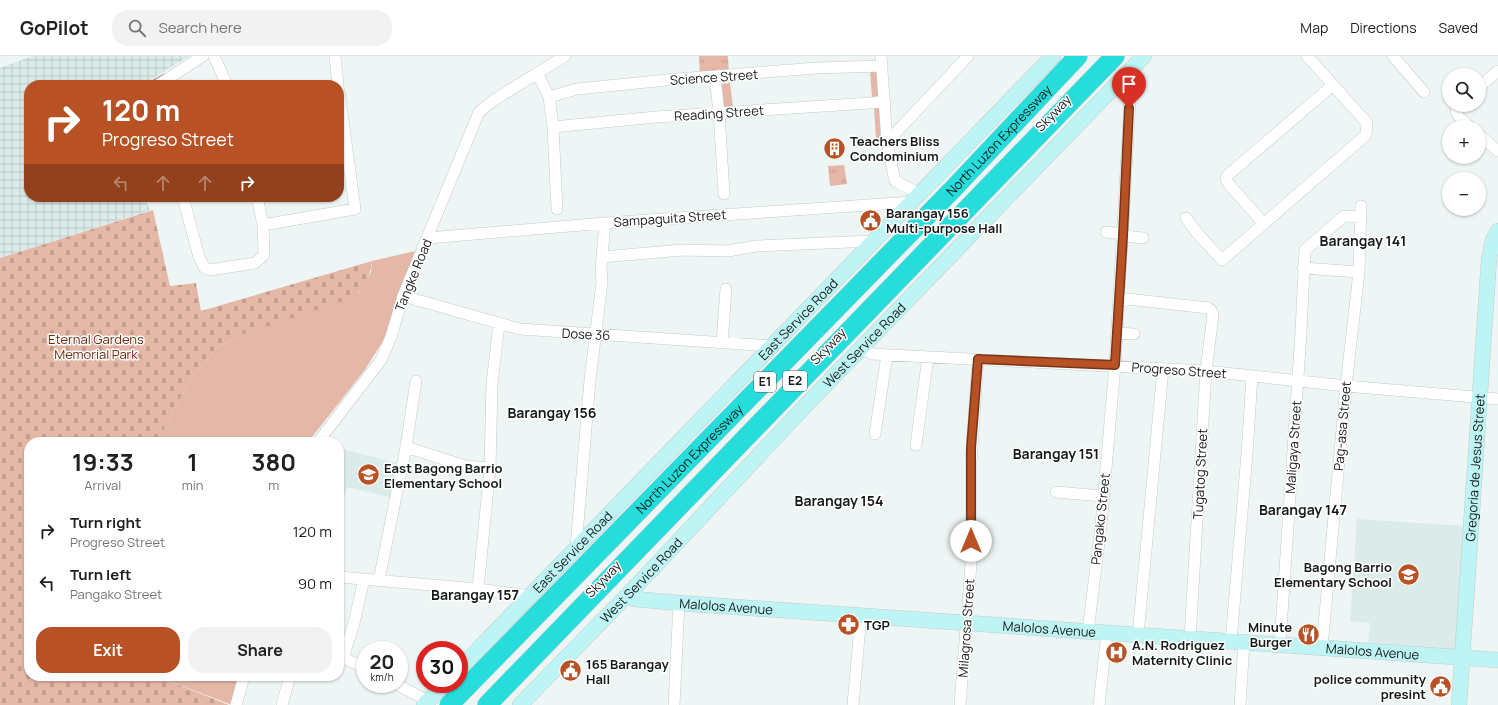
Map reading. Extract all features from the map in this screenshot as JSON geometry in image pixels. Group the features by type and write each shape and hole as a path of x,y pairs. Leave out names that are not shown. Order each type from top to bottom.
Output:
{"highway":[{"name":"North Luzon Expressway","path":"449,705 948,193 1078,56"},
{"name":"Skyway","path":"460,705 1086,56"},
{"name":"Skyway","path":"481,705 1108,56"},
{"name":"North Luzon Expressway","path":"487,705 1115,56"}],"street":[{"path":"166,80 202,56"},
{"path":"214,56 225,80"},
{"path":"334,56 337,80"},
{"name":"Tangke Road","path":"322,437 381,360 391,337 403,296 479,112 494,100 565,56"},
{"path":"887,142 968,56"},
{"name":"East Service Road","path":"468,660 1053,56"},
{"name":"West Service Road","path":"520,705 627,596 861,348 1144,56"},
{"path":"1186,218 1197,233 1222,260 1366,135 1367,123 1307,56"},
{"path":"1393,56 1424,92"},
{"path":"881,61 887,142 896,181 916,198"},
{"name":"Science Street","path":"549,97 577,89 881,61"},
{"path":"1486,81 1498,71"},
{"name":"Pangako Street","path":"1088,631 1103,496 1115,365 1131,83 1126,73"},
{"path":"537,74 549,97 554,127 558,209"},
{"path":"715,77 719,113 724,194"},
{"path":"1264,224 1226,179 1228,175 1333,85"},
{"name":"Reading Street","path":"554,127 719,113 885,102"},
{"path":"263,225 355,209 344,127"},
{"path":"1486,141 1498,151"},
{"name":"Sampaguita Street","path":"428,238 916,198"},
{"path":"184,202 198,257 204,267 210,270 255,263 264,255 263,225 258,202"},
{"name":"Pag-asa Street","path":"1322,647 1346,386 1359,272 1361,206"},
{"name":"Maligaya Street","path":"1280,644 1298,380 1305,250 1344,216 1360,217"},
{"path":"576,547 602,282 602,256 605,223"},
{"name":"Gregoria de Jesus Street","path":"1458,705 1481,398 1489,259 1492,240 1498,231"},
{"path":"1106,232 1144,238"},
{"path":"602,256 682,250 728,251 756,246 873,241"},
{"path":"1303,268 1359,272"},
{"path":"722,343 726,289"},
{"name":"Dose 36","path":"403,296 499,324 540,332 596,334 773,346"},
{"name":"Tugatog Street","path":"1119,298 1208,308 1213,314 1206,371 1190,638"},
{"path":"478,589 490,468 492,384 499,324"},
{"path":"1117,333 1134,334"},
{"name":"Progreso Street","path":"861,348 868,353 887,355 1115,365 1206,371 1346,386 1498,399"},
{"path":"875,434 887,355"},
{"path":"916,445 928,357"},
{"name":"Milagrosa Street","path":"960,705 971,564 971,448 978,359"},
{"path":"1138,635 1163,368"},
{"path":"1240,705 1238,642 1252,376"},
{"path":"379,580 406,447 416,381"},
{"path":"406,447 464,466 490,468"},
{"path":"1056,492 1103,496"},
{"path":"344,577 478,589 531,596"},
{"path":"344,649 354,623 364,579"},
{"name":"Malolos Avenue","path":"627,596 635,599 679,603 1498,660"},
{"path":"674,705 679,603"},
{"path":"853,705 861,615"},
{"path":"1099,705 1107,632"},
{"path":"344,658 356,664"},
{"path":"236,704 243,681"},
{"path":"282,705 289,681"},
{"path":"408,692 426,703 435,693"}],"shaded area":[{"path":"32,56 189,56 150,80 24,80 24,202 146,202 151,210 0,258 0,68"},
{"name":"East Bagong Barrio Elementary School","path":"344,449 400,464 393,498 347,487 344,497"},
{"name":"Bagong Barrio Elementary School","path":"1357,519 1465,526 1457,651 1368,642 1370,623 1350,621"}],"green space":[{"path":"699,56 728,56 729,74 700,76"},
{"path":"870,71 877,71 879,96 872,97"},
{"path":"730,83 733,107 724,108 721,84"},
{"path":"880,106 883,139 876,139 874,107"},
{"path":"844,165 847,184 830,186 828,166"},
{"name":"Eternal Gardens Memorial Park","path":"153,210 170,286 196,283 201,311 372,261 370,272 364,287 352,298 238,336 216,349 189,382 160,437 24,437 24,681 169,681 229,705 0,705 0,258"},
{"path":"415,251 385,338 364,371 312,437 160,437 189,382 216,349 238,336 359,293 371,272 372,261"},
{"path":"169,681 239,681 232,705"}],"waterway":[{"path":"156,80 164,75"}],"place":[{"name":"Teachers Bliss Condominium","path":"834,148"},
{"name":"Barangay 156 Multi-purpose Hall","path":"870,220"},
{"name":"East Bagong Barrio Elementary School","path":"368,475"},
{"name":"Bagong Barrio Elementary School","path":"1408,574"},
{"name":"TGP","path":"848,625"},
{"name":"Minute Burger","path":"1308,634"},
{"name":"A.N. Rodriguez Maternity Clinic","path":"1117,652"},
{"name":"165 Barangay Hall","path":"571,671"},
{"name":"police community presint","path":"1441,686"}],"district":[{"name":"Barangay 141","path":"1363,241"},
{"name":"Barangay 156","path":"552,413"},
{"name":"Barangay 151","path":"1056,454"},
{"name":"Barangay 154","path":"839,501"},
{"name":"Barangay 147","path":"1303,510"},
{"name":"Barangay 157","path":"475,595"}],"route":[{"path":"971,541 971,448 978,359 1115,365 1129,108"}]}
